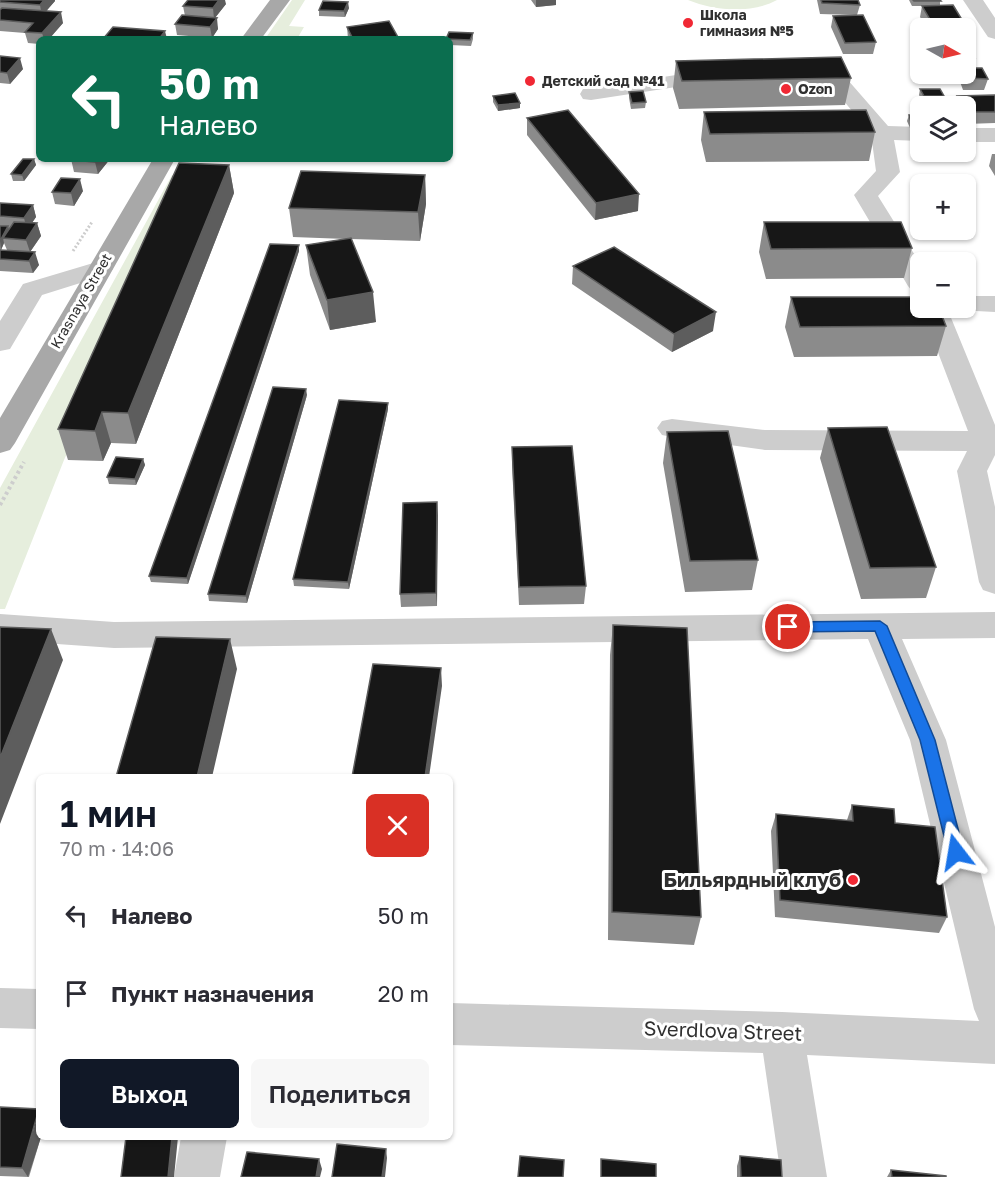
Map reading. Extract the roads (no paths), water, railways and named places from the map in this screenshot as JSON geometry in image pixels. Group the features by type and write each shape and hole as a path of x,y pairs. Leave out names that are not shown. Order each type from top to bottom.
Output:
{"main road":[{"path":"253,36 280,0"},
{"name":"Krasnaya Street","path":"2,436 100,269 168,166"}],"street":[{"path":"973,0 995,33"},
{"path":"591,94 676,81 734,81"},
{"path":"793,82 840,83 882,133 888,172 866,195 910,268"},
{"path":"882,133 910,134"},
{"path":"976,135 995,135"},
{"path":"0,343 32,290 100,269"},
{"path":"976,304 995,304"},
{"path":"938,318 987,441 972,471 995,582"},
{"path":"672,428 765,440 987,441"},
{"path":"0,627 136,635 995,625"},
{"path":"880,626 928,740 995,1010"},
{"path":"0,1008 36,1009"},
{"name":"Sverdlova Street","path":"453,1024 782,1033 995,1042"},
{"path":"782,1033 804,1177"},
{"path":"197,1177 203,1140"}],"place":[{"name":"Школа гимназия №5","path":"688,23"},
{"name":"Детский сад №41","path":"530,81"},
{"name":"Ozon","path":"786,89"},
{"name":"Бильярдный клуб","path":"853,880"}]}
